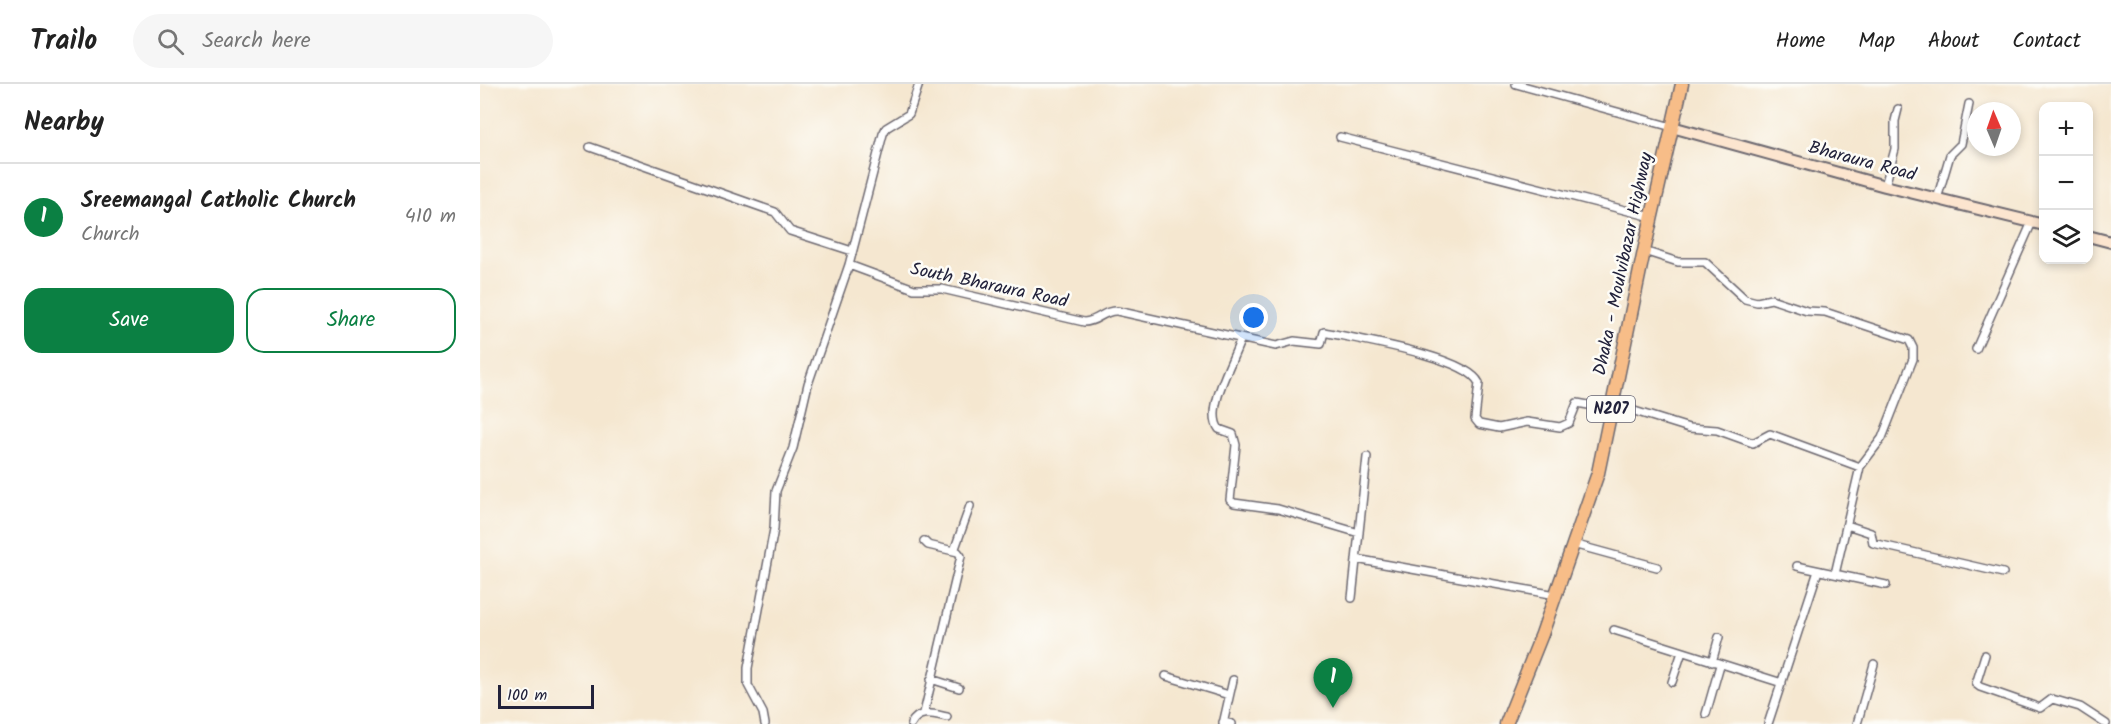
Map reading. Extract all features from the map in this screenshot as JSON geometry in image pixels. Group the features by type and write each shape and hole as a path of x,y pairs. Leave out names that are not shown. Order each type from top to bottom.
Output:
{"highway":[{"name":"Dhaka - Moulvibazar Highway","path":"1506,724 1556,595 1598,473 1644,251 1682,84"}],"main road":[{"name":"Bharaura Road","path":"1672,128 1885,186 2039,224"},
{"path":"2093,237 2111,242"}],"street":[{"path":"765,724 763,713 748,685 747,668 774,529 776,491 793,448 808,384 849,265 883,134 886,128 909,114 919,84"},
{"path":"1516,84 1672,128"},
{"path":"1885,186 1895,149 1895,121 1898,109"},
{"path":"1937,199 1950,155 1961,144 1967,117"},
{"path":"1340,137 1652,217"},
{"path":"590,147 774,212 790,231 852,252"},
{"path":"1976,349 2032,222"},
{"path":"1644,251 1678,262 1705,262 1745,299 1751,301 1771,299 1807,311 1825,312 1909,340 1913,348 1913,359 1882,438 1860,467 1835,574"},
{"name":"South Bharaura Road","path":"849,265 914,289 942,289 1084,322 1096,320 1109,311 1118,311 1270,346 1294,341 1321,344 1324,332 1451,361 1476,377 1479,383 1475,419 1479,424 1505,427 1527,422 1560,427 1569,423 1577,402 1611,407"},
{"path":"1241,338 1236,355 1227,364 1221,380 1215,419 1219,429 1235,438 1230,500 1234,503 1278,509 1359,532"},
{"path":"1611,407 1689,428 1717,430 1753,443 1770,434 1860,467"},
{"path":"1352,598 1367,457"},
{"path":"954,551 970,506"},
{"path":"1846,525 1871,533 1873,543 2003,573"},
{"path":"924,541 928,545 954,551 960,556 924,713"},
{"path":"1573,544 1657,567"},
{"path":"1356,560 1556,595"},
{"path":"1797,566 1886,585"},
{"path":"1768,724 1818,571"},
{"path":"1614,630 1782,684"},
{"path":"1712,662 1719,637"},
{"path":"1672,682 1682,652"},
{"path":"1984,655 1976,684 1980,687 2040,708 2052,699 2071,704 2106,724"},
{"path":"1706,714 1720,664"},
{"path":"1857,724 1874,664"},
{"path":"1166,676 1229,695"},
{"path":"931,679 958,688"},
{"path":"1232,724 1223,723 1233,680"},
{"path":"911,724 916,716 924,713 947,717"}],"place":[{"name":"Sreemangal Catholic Church","path":"1333,708"}]}
